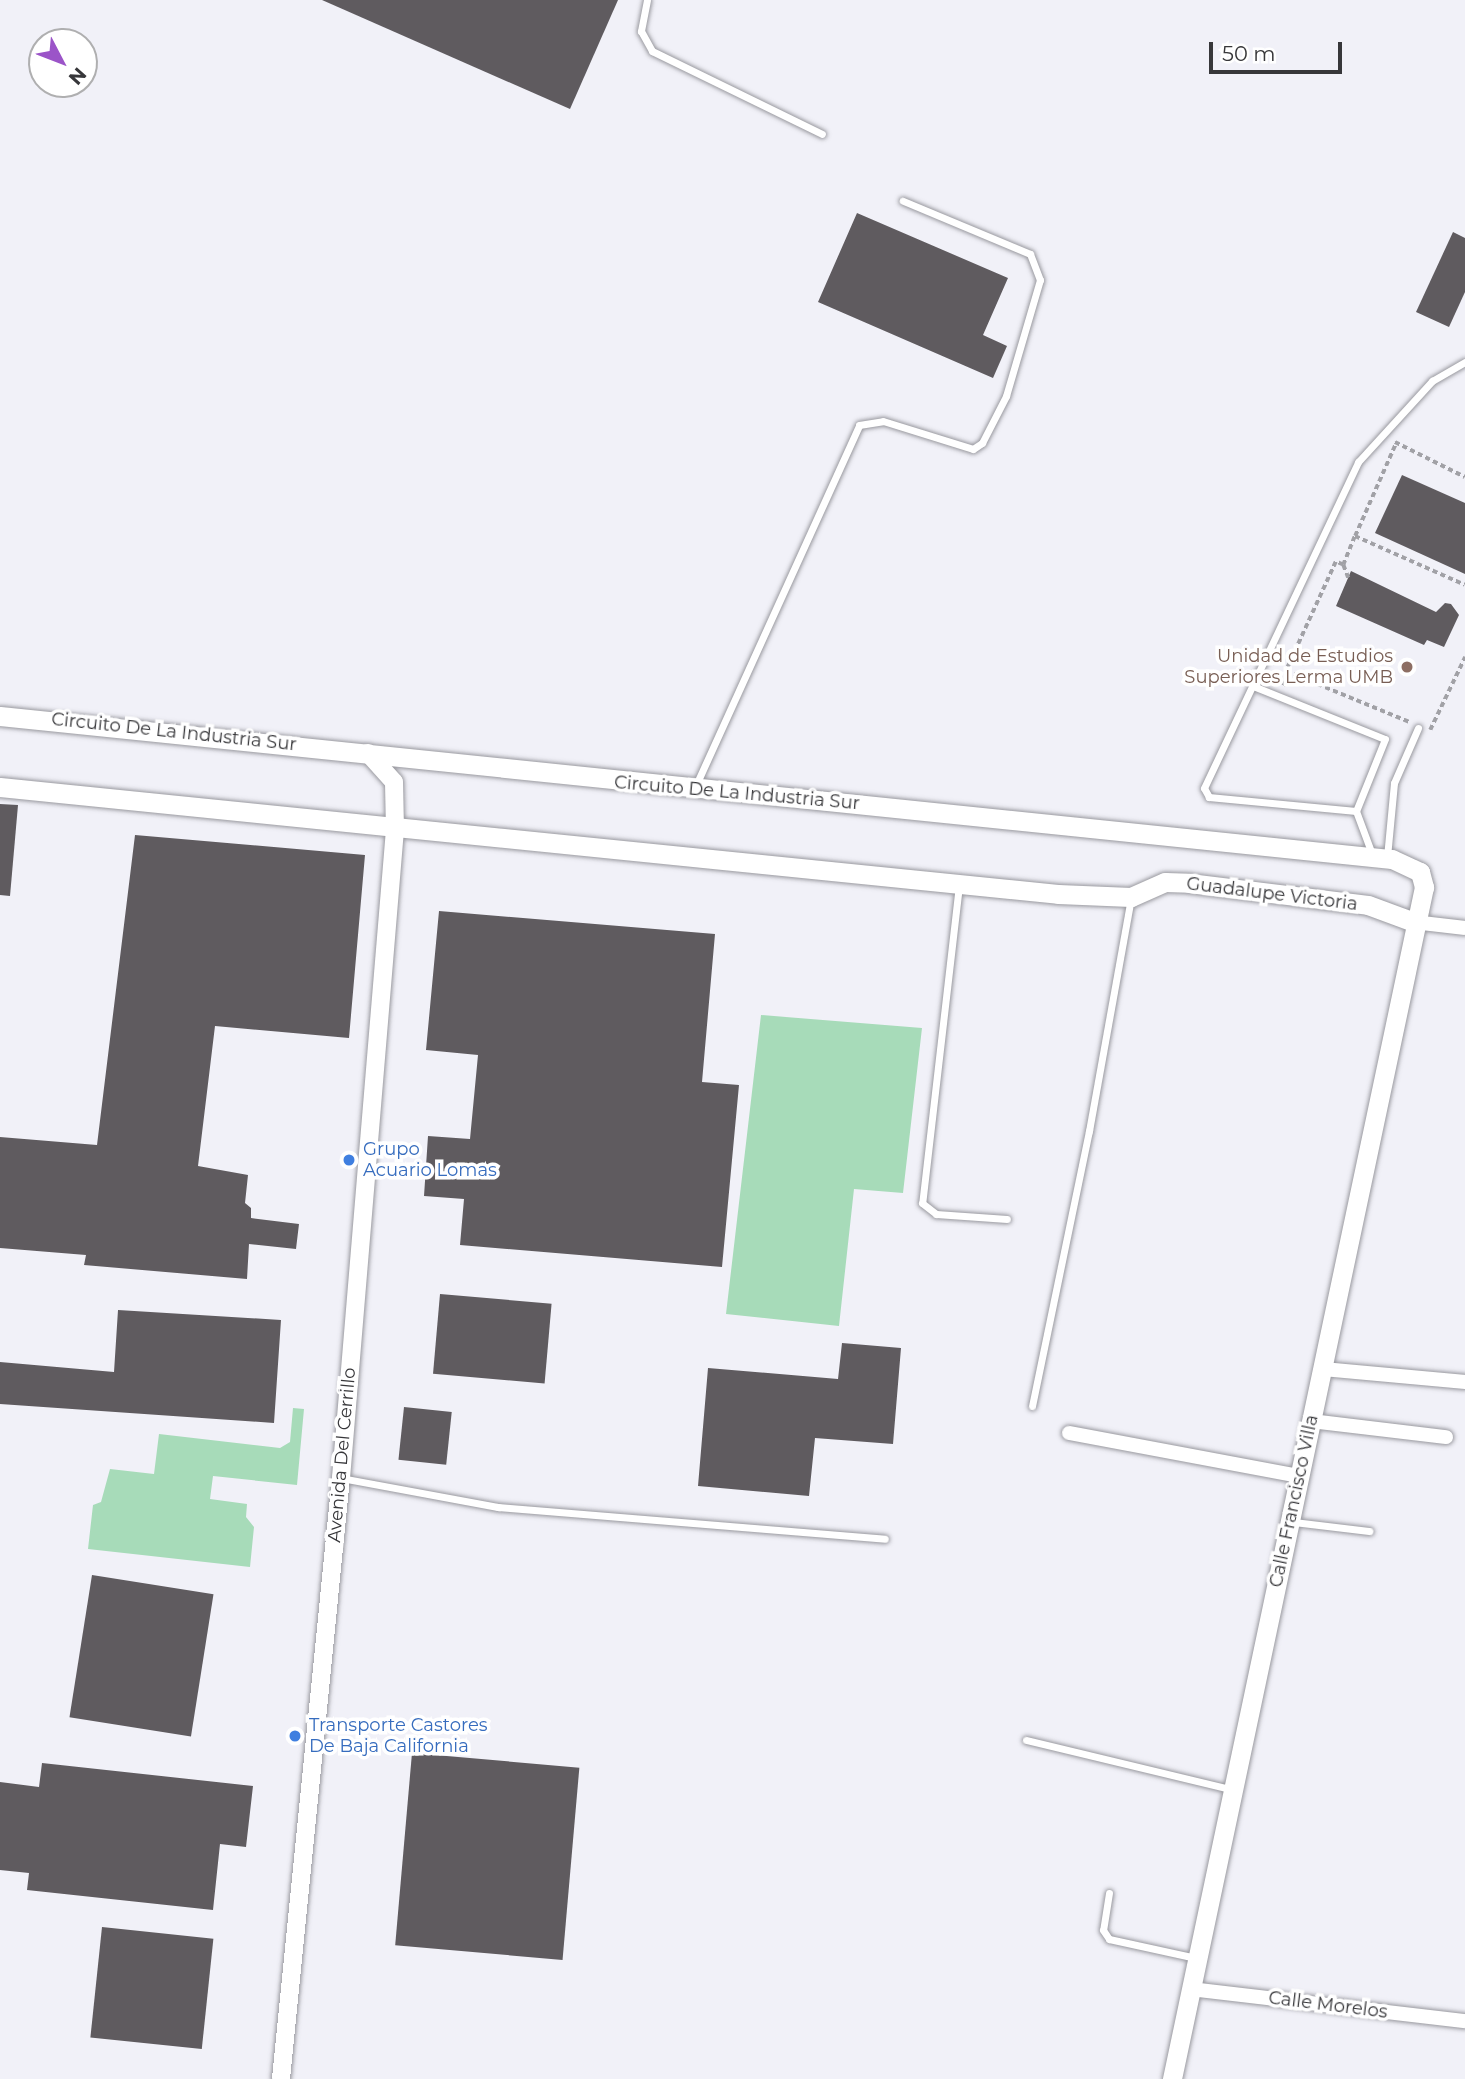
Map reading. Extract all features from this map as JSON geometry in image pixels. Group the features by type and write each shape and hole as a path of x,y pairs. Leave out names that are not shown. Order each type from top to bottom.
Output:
{"main road":[{"name":"Circuito De La Industria Sur","path":"0,716 1380,857 1405,861 1420,872 1424,887 1414,922"},
{"path":"0,788 395,830 960,884 1131,897"},
{"name":"Guadalupe Victoria","path":"1131,897 1165,883 1189,883 1368,905 1414,922"},
{"name":"Calle Francisco Villa","path":"1172,2079 1231,1789 1323,1369 1414,922"}],"street":[{"name":"Avenida Del Cerrillo","path":"281,2079 341,1478 395,830 394,782 368,753"},
{"path":"1414,922 1465,928"},
{"path":"1323,1369 1465,1382"},
{"path":"1311,1421 1446,1437"},
{"path":"1069,1433 1298,1476"},
{"name":"Calle Morelos","path":"1191,1989 1465,2021"}],"lane":[{"path":"647,0 640,31 652,51 822,134"},
{"path":"694,789 859,425 883,421 973,449 982,443 1006,396 1040,280 1034,263 1020,247 903,201"},
{"path":"1356,811 1206,793 1357,462 1432,381 1465,362"},
{"path":"1253,686 1384,738 1356,811 1380,857"},
{"path":"1380,857 1394,783 1418,728"},
{"path":"960,884 922,1203 936,1214 1007,1219"},
{"path":"1032,1406 1089,1131 1131,897"},
{"path":"341,1478 498,1507 885,1539"},
{"path":"1289,1521 1369,1531"},
{"path":"1026,1740 1231,1789"},
{"path":"1109,1893 1102,1930 1109,1939 1196,1958"}],"path":[{"path":"1386,428 1396,443 1465,477"},
{"path":"1348,578 1343,565 1396,443"},
{"path":"1355,536 1465,585"},
{"path":"1343,565 1336,562 1286,671 1431,731 1465,657"},
{"path":"1280,691 1290,673"}],"green space":[{"path":"761,1015 922,1028 903,1193 854,1189 839,1326 726,1314"},
{"path":"293,1408 304,1409 297,1485 213,1476 210,1499 247,1504 246,1517 254,1527 250,1567 88,1549 93,1505 101,1502 110,1469 154,1474 159,1434 280,1448 290,1442"}],"building":[{"path":"322,0 618,0 570,109"},
{"path":"857,213 1008,278 983,335 1007,346 993,378 818,302"},
{"path":"1453,232 1465,238 1465,292 1449,327 1416,312"},
{"path":"1402,475 1465,503 1465,574 1375,533"},
{"path":"1351,571 1436,612 1445,603 1451,604 1459,615 1444,647 1427,640 1424,645 1336,606"},
{"path":"0,804 18,805 10,896 0,895"},
{"path":"135,835 365,855 349,1038 215,1026 198,1166 248,1175 245,1203 251,1208 251,1218 299,1224 296,1249 249,1244 247,1279 84,1265 86,1255 0,1248 0,1137 97,1145"},
{"path":"439,911 715,934 702,1082 739,1085 722,1267 460,1245 464,1199 424,1196 428,1136 470,1139 478,1055 426,1050"},
{"path":"440,1294 552,1304 545,1383 433,1374"},
{"path":"118,1310 281,1320 274,1423 0,1404 0,1362 114,1372"},
{"path":"842,1343 901,1348 893,1444 815,1438 809,1496 698,1486 708,1368 838,1379"},
{"path":"404,1407 452,1412 446,1465 398,1460"},
{"path":"92,1575 213,1594 191,1736 69,1717"},
{"path":"412,1753 579,1768 563,1960 395,1945"},
{"path":"42,1763 253,1786 246,1847 220,1844 213,1910 27,1890 29,1873 0,1870 0,1782 39,1787"},
{"path":"102,1927 213,1939 202,2049 90,2037"}],"place":[{"name":"Unidad de Estudios Superiores Lerma UMB","path":"1407,667"},
{"name":"Grupo Acuario Lomas","path":"349,1160"},
{"name":"Transporte Castores De Baja California","path":"295,1736"}]}
